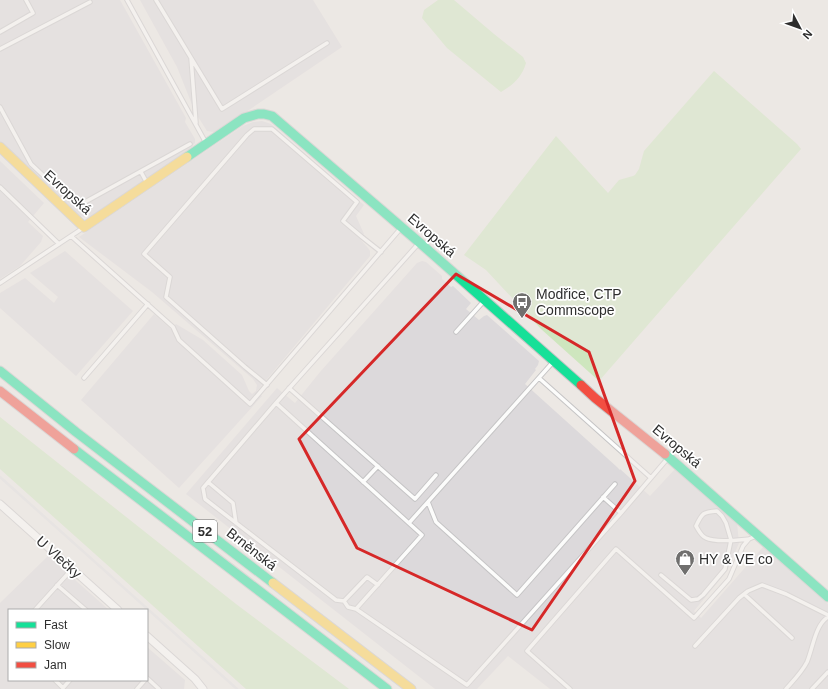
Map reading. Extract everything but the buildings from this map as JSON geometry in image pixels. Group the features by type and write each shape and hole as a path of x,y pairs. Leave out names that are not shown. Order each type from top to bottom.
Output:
{"main road":[{"name":"Evropská","path":"0,147 84,227 244,118 252,114 260,113 272,116 402,227 595,398 668,457 828,597"},
{"name":"Brněnská","path":"0,371 76,432 411,689"},
{"name":"Brněnská","path":"0,391 387,689"}],"street":[{"name":"U Vlečky","path":"0,504 117,609"},
{"path":"148,637 195,679 203,689"}],"lane":[{"path":"0,32 33,13 26,0"},
{"path":"126,0 207,144"},
{"path":"156,0 222,109 327,42"},
{"path":"0,49 90,2"},
{"path":"191,57 196,125"},
{"path":"0,107 31,164 47,179"},
{"path":"267,385 166,297 170,277 144,254 246,135 254,129 272,129 357,202 343,221 381,252"},
{"path":"85,202 190,144"},
{"path":"141,172 148,184"},
{"path":"0,187 59,244"},
{"path":"0,283 84,227"},
{"path":"70,236 174,328 179,340 250,404 402,227"},
{"path":"420,243 289,388 208,482 203,488 205,499 336,600 344,602 348,607 356,609 467,685 621,513 668,457"},
{"path":"456,332 485,300"},
{"path":"84,378 148,304"},
{"path":"409,523 553,361"},
{"path":"539,378 651,478"},
{"path":"289,388 415,499 436,475"},
{"path":"276,403 422,535 356,609"},
{"path":"364,482 378,466"},
{"path":"208,482 233,503 236,523"},
{"path":"428,502 436,522 517,595 615,484"},
{"path":"603,497 621,513"},
{"path":"661,575 691,600 698,599 703,595 725,569 731,540 726,523 717,511 708,512 701,516 696,526 706,539 716,541 731,540 749,539 759,536"},
{"path":"570,689 527,651 616,549 694,618 728,579 743,546 749,539"},
{"path":"36,609 72,569"},
{"path":"344,602 367,577 378,585"},
{"path":"57,585 85,609"},
{"path":"695,646 739,598 748,591 762,585 786,594 828,616 819,627 807,662 798,676 786,689"},
{"path":"744,594 792,638"},
{"path":"812,689 828,672"},
{"path":"55,681 63,688 69,681"},
{"path":"137,689 144,681"},
{"path":"148,681 159,689"}],"highlighted area":[{"path":"456,274 589,352 635,481 532,630 357,548 299,439"}],"shaded area":[{"path":"0,0 120,0 186,118 185,122 195,139 195,143 185,154 93,216 84,217 78,215 0,142"},
{"path":"140,0 313,0 342,47 218,131 207,131 195,112 177,67"},
{"path":"262,121 271,124 364,205 356,216 364,234 360,239 370,251 370,256 257,391 262,396 179,488 81,400 154,314 171,329 176,324 203,340 242,375 249,391 252,394 256,391 257,385 253,379 152,292 79,237 243,126 253,122"},
{"path":"0,161 44,203 28,222 43,236 41,242 20,266 0,279"},
{"path":"65,251 133,311 76,376 0,308 0,293 25,278 54,303 58,297 30,273"},
{"path":"422,261 426,262 442,276 442,279 451,287 453,286 471,303 466,309 479,320 487,315 539,361 535,369 536,370 525,384 650,496 675,469 737,523 739,543 727,571 694,611 701,618 763,547 828,604 828,689 550,689 508,656 477,689 435,689 186,494 277,388 295,403 320,372 417,263"},
{"path":"48,556 108,609 8,609 8,681 148,681 148,648 185,680 184,689 0,689 0,603"}],"green space":[{"path":"438,0 454,0 523,57 526,63 519,76 513,83 501,92 447,48 422,18 424,10"},
{"path":"714,71 801,149 599,381 541,329 486,270 464,255 556,136 608,193 619,180 635,175 639,169 644,151"},
{"path":"0,417 236,604 349,689 246,689 0,469"}],"railway":[{"path":"0,477 148,609"},
{"path":"148,609 237,689"}],"traffic: fast":[{"path":"187,157 244,118 258,114 272,116 420,243 581,385"},
{"path":"0,371 76,432 273,583"},
{"path":"74,449 387,689"},
{"path":"665,454 828,597"}],"traffic: slow":[{"path":"0,147 84,227 187,157"},
{"path":"273,583 411,689"}],"traffic: jam":[{"path":"581,385 665,454"},
{"path":"0,391 74,449"}],"place":[{"name":"Modřice, CTP Commscope","path":"522,319"},
{"name":"HY & VE co","path":"685,576"}]}
